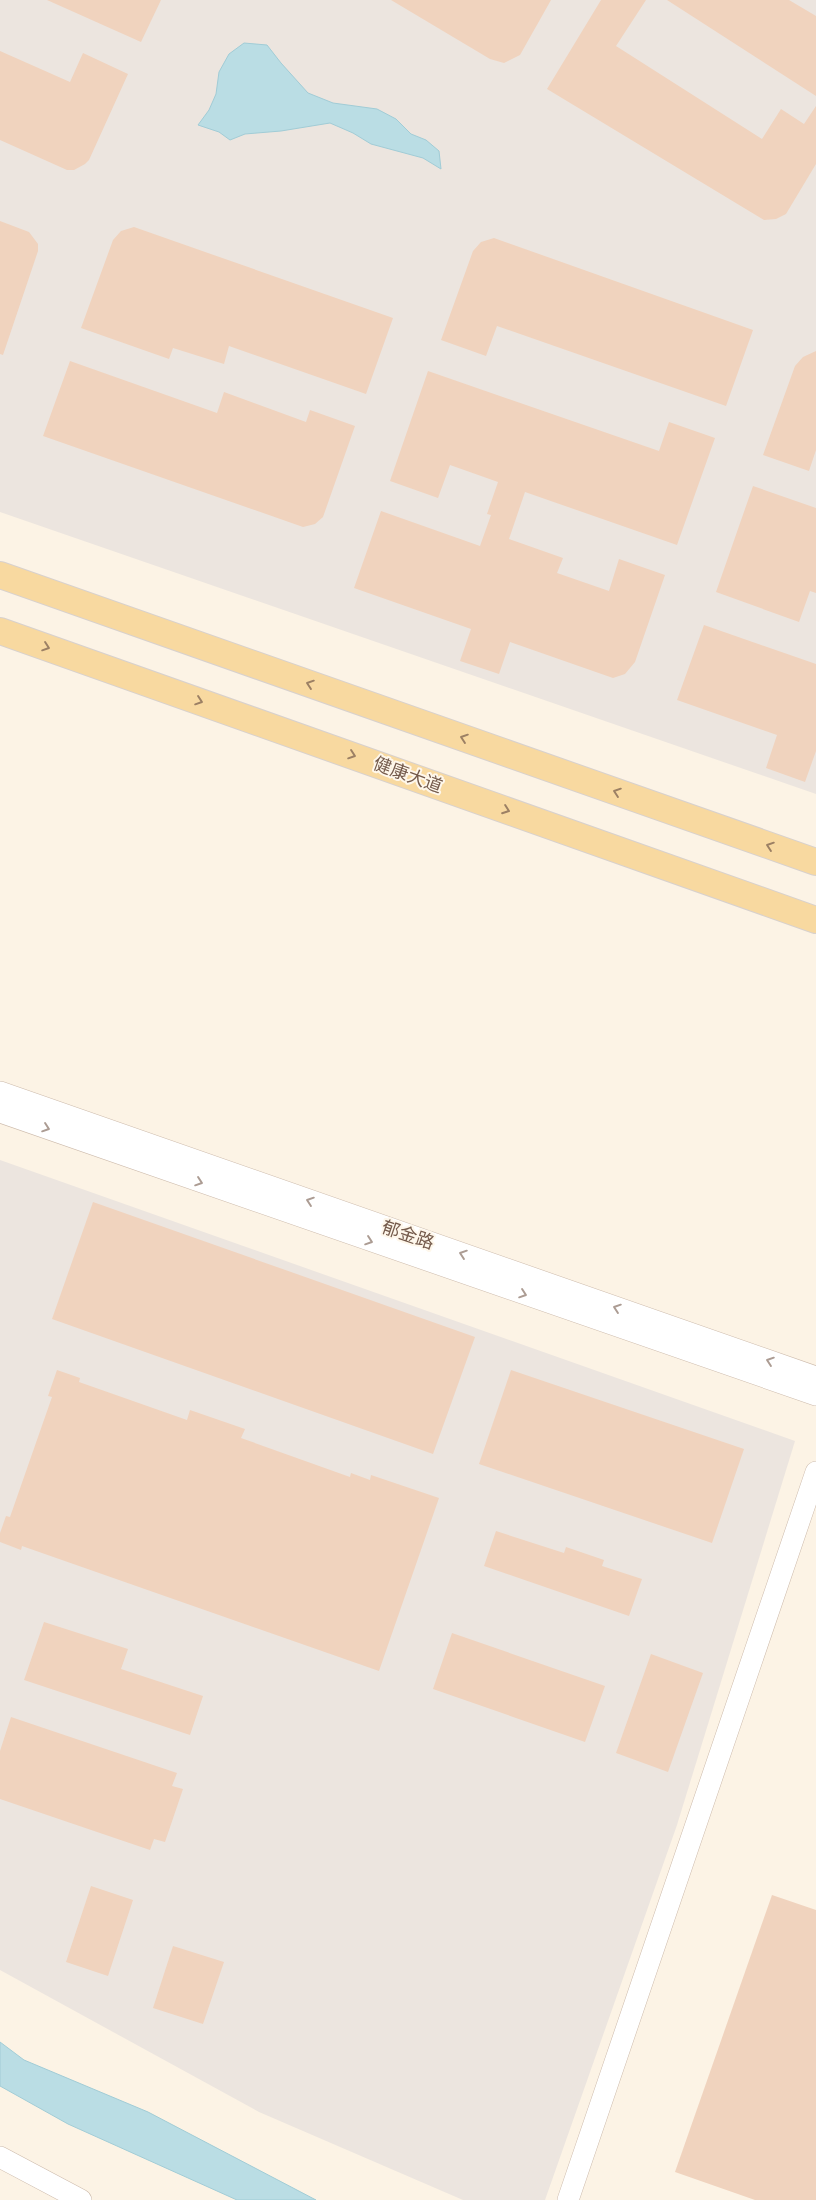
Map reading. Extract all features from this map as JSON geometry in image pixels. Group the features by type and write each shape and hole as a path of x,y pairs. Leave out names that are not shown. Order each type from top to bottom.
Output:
{"main road":[{"path":"0,575 816,862"},
{"name":"健康大道","path":"0,631 816,920"}],"street":[{"name":"郁金路","path":"0,1092 816,1377"},
{"name":"郁金路","path":"0,1112 816,1395"},
{"path":"568,2200 816,1472"},
{"path":"0,2157 81,2200"}],"shaded area":[{"path":"0,0 816,0 816,794 0,512"},
{"path":"0,1160 795,1441 677,1825 545,2200 463,2200 259,2112 0,1970"}],"water":[{"path":"244,43 267,45 308,93 333,103 377,109 396,119 411,134 426,140 439,151 441,169 423,158 371,144 353,133 330,123 281,131 245,134 230,140 219,132 198,125 209,110 216,94 219,72 229,54"},
{"path":"0,2042 24,2060 148,2112 316,2200 237,2200 68,2124 0,2086"}],"building":[{"path":"47,0 161,0 141,42"},
{"path":"391,0 551,0 520,55 504,63 490,59"},
{"path":"601,0 646,0 616,46 762,139 781,109 804,124 816,106 816,164 786,214 776,219 764,220 547,89"},
{"path":"667,0 789,0 816,16 816,96"},
{"path":"0,51 70,82 83,53 128,74 89,160 85,164 74,170 67,170 0,140"},
{"path":"0,221 29,232 38,244 38,251 3,355 0,354"},
{"path":"134,227 393,318 366,394 229,346 224,364 173,348 169,359 81,328 113,240 121,231"},
{"path":"494,238 753,330 726,406 497,326 486,356 441,340 473,251 481,242"},
{"path":"816,351 816,450 809,471 763,455 795,366 803,357"},
{"path":"70,361 217,413 224,392 306,422 310,410 355,426 323,517 315,524 303,527 43,436"},
{"path":"428,371 659,451 669,422 715,438 677,545 525,492 509,539 563,558 557,573 609,591 619,559 665,575 635,662 625,674 613,678 510,642 499,674 460,661 471,629 354,588 381,511 480,546 491,515 487,514 498,482 450,465 438,498 390,481"},
{"path":"753,486 816,508 816,593 810,591 799,622 716,592"},
{"path":"704,625 816,664 816,751 805,782 766,768 777,735 677,700"},
{"path":"93,1202 475,1337 433,1454 52,1319"},
{"path":"57,1370 80,1378 79,1382 187,1420 190,1410 245,1429 241,1438 350,1477 351,1473 370,1480 371,1475 439,1498 379,1671 22,1546 21,1550 0,1542 0,1533 6,1516 10,1517 52,1397 48,1396"},
{"path":"511,1370 744,1449 712,1543 479,1464"},
{"path":"496,1531 564,1553 566,1547 604,1560 602,1566 642,1579 629,1616 484,1566"},
{"path":"44,1622 128,1649 121,1669 203,1696 190,1735 24,1680"},
{"path":"452,1633 605,1686 585,1742 433,1689"},
{"path":"651,1654 703,1673 668,1772 616,1753"},
{"path":"11,1717 177,1773 172,1786 183,1789 165,1842 154,1839 150,1850 0,1799 0,1751"},
{"path":"91,1886 133,1900 108,1976 66,1962"},
{"path":"772,1895 816,1910 816,2200 755,2200 675,2172"},
{"path":"173,1946 224,1962 203,2024 153,2008"}]}
